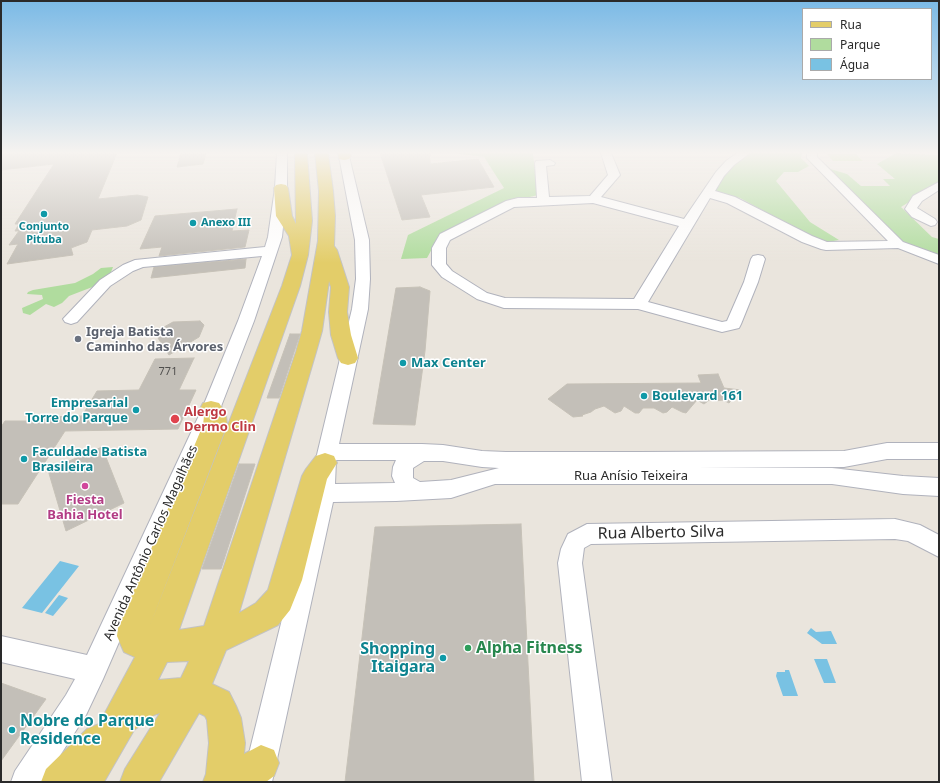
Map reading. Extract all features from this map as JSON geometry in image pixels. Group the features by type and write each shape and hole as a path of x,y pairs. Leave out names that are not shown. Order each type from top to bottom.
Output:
{"main road":[{"path":"281,190 284,216 297,236 300,255"},
{"path":"84,782 122,717 158,646 184,580 244,411 292,286 300,255 304,220 303,190"},
{"path":"138,782 191,694 215,639 276,450 312,331 326,241 326,190"},
{"path":"326,241 340,287 338,312 341,335 348,358"},
{"path":"211,409 215,415 215,425 133,628 132,636 135,641 158,646 184,646 215,639 267,614 279,600 287,580 314,476 327,457"},
{"path":"58,782 122,717 146,700 165,695 191,694 204,697 218,704 224,718 227,743 224,775 221,782"}],"street":[{"name":"Avenida Antônio Carlos Magalhães","path":"26,782 76,705 94,670 211,409 246,321 275,237 281,190"},
{"path":"252,776 282,672 324,493 327,457 360,309 364,255 360,225 352,190"},
{"path":"542,190 543,200"},
{"path":"593,200 602,190"},
{"path":"639,304 687,224 710,190"},
{"path":"843,190 896,244"},
{"path":"931,222 916,214 911,208 917,199 932,190"},
{"path":"708,193 731,200 807,239 826,246 896,244 938,260"},
{"path":"687,224 593,200 529,200 510,204 446,237 441,243 438,265 447,274 482,296 504,303 639,304 714,326 728,326 732,324 736,317 751,282 758,259"},
{"path":"71,319 105,283 122,271 140,263 270,251"},
{"name":"Rua Anísio Teixeira","path":"327,457 422,452 456,454 482,459 506,460 824,459 860,456 887,451 939,451"},
{"path":"418,491 406,484 402,476 403,468 407,462 422,452"},
{"path":"860,456 858,467 869,478 877,483"},
{"name":"Rua Anísio Teixeira","path":"324,493 451,489 495,476 832,476 856,478 877,483 939,487"},
{"name":"Rua Alberto Silva","path":"597,782 570,563 572,549 576,541 587,534 894,529 912,532 939,547"},
{"path":"1,649 94,670"}],"green space":[{"path":"501,190 537,190 538,195 509,202 440,234 427,258 401,259 408,235"},
{"path":"714,190 783,190 810,222 839,240 828,242 813,238 740,198 712,192"},
{"path":"849,190 929,190 901,207 932,237 939,239 939,256 903,243"},
{"path":"113,267 111,272 95,286 69,296 62,303 54,307 46,304 30,315 23,313 22,308 43,299 42,295 27,294 28,292 75,283 101,268"}],"water":[{"path":"60,561 79,566 42,613 22,608"},
{"path":"59,595 68,598 53,616 45,613"},
{"path":"811,628 816,632 831,631 837,644 822,644 807,633"},
{"path":"814,659 827,659 836,683 824,683"},
{"path":"785,670 789,670 798,696 783,696 776,676 777,672 785,672"}],"building":[{"path":"37,190 102,190 98,199 137,195 148,197 141,220 127,226 92,230 87,242 71,248 73,255 7,264 18,244 9,245 19,231 15,231 19,224 15,224"},
{"path":"392,190 471,190 421,195 430,217 402,220"},
{"name":"Anexo III","path":"237,209 232,231 249,230 245,247 159,256 162,247 140,249 155,216"},
{"path":"246,259 245,268 151,278 154,267"},
{"name":"Max Center","path":"420,287 430,291 425,351 415,425 373,424 396,288"},
{"path":"200,321 204,325 199,337 169,355 158,338 164,327 173,322"},
{"path":"290,334 300,334 279,398 267,398"},
{"path":"194,358 179,390 196,390 178,429 65,431 18,504 1,504 1,427 5,421 39,421 42,417 82,416 97,391 139,390 155,359"},
{"name":"Boulevard 161","path":"718,374 724,388 741,390 729,403 723,400 715,401 712,398 704,404 697,400 686,413 672,407 667,412 663,413 654,408 643,408 639,413 635,413 624,406 621,411 615,413 604,406 582,415 583,416 573,417 548,399 567,384 701,383 698,375"},
{"name":"Fiesta Bahia Hotel","path":"102,447 124,503 66,531 48,470"},
{"path":"239,464 255,464 221,569 202,569"},
{"name":"Shopping Itaigara","path":"521,524 534,782 345,782 375,527"},
{"name":"Nobre do Parque Residence","path":"1,683 46,699 1,761"}],"place":[{"name":"Conjunto Pituba","path":"44,214"},
{"name":"Anexo III","path":"193,223"},
{"name":"Igreja Batista Caminho das Árvores","path":"78,339"},
{"name":"Max Center","path":"403,363"},
{"name":"Boulevard 161","path":"644,396"},
{"name":"Empresarial Torre do Parque","path":"136,410"},
{"name":"Alergo Dermo Clin","path":"175,419"},
{"name":"Faculdade Batista Brasileira","path":"24,459"},
{"name":"Fiesta Bahia Hotel","path":"85,486"},
{"name":"Alpha Fitness","path":"468,648"},
{"name":"Shopping Itaigara","path":"443,658"},
{"name":"Nobre do Parque Residence","path":"12,730"}]}
